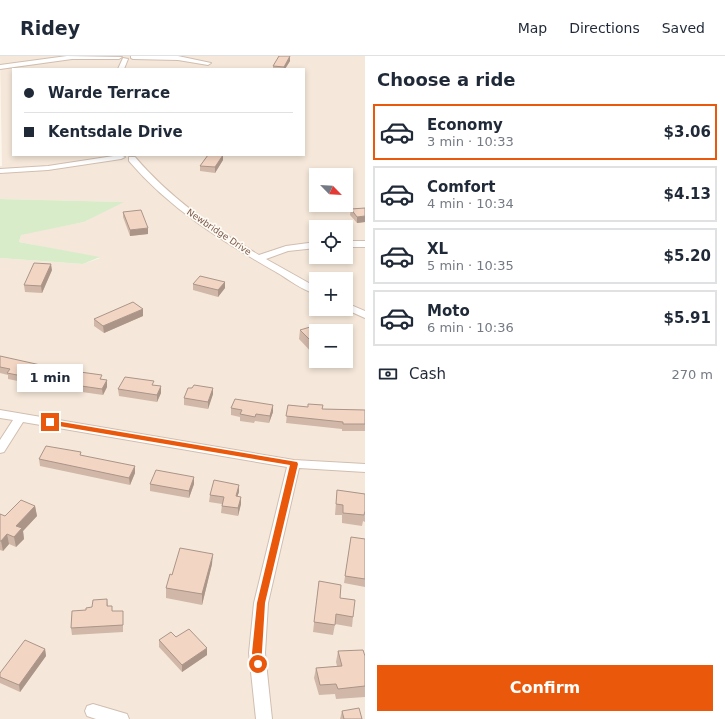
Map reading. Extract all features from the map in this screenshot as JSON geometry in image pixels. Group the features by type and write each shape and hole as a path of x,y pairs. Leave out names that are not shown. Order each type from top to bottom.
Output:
{"street":[{"path":"0,67 72,57 133,56 178,58 208,63"},
{"path":"121,57 121,68"},
{"path":"0,171 48,168 121,156 136,157"},
{"name":"Newbridge Drive","path":"136,157 140,169 167,196 206,226 259,259 309,287"},
{"path":"353,244 365,244"},
{"path":"259,259 273,252 300,245 309,245"},
{"path":"353,309 365,315"},
{"path":"0,414 294,464 365,468"},
{"path":"0,449 20,418"},
{"path":"264,719 257,653 261,603 294,464"},
{"path":"93,711 121,719"}],"shaded area":[{"path":"0,56 365,56 365,719 0,719 0,258 83,264 100,258 19,242 21,234 84,222 122,202 0,199 0,166 2,166"}],"green space":[{"path":"0,199 124,202 84,222 21,235 19,242 100,257 83,264 0,258"}],"building":[{"path":"279,56 290,56 284,67 273,66"},
{"path":"207,156 222,156 215,167 200,166"},
{"path":"365,208 365,216 357,217 353,212 353,209"},
{"path":"141,210 148,228 130,230 123,212"},
{"path":"34,263 51,264 41,286 24,285"},
{"path":"200,276 225,282 218,290 193,284"},
{"path":"133,302 143,309 103,326 94,319"},
{"path":"309,327 309,339 300,330"},
{"path":"0,356 45,366 42,369 67,374 78,376 80,372 102,375 100,379 107,380 102,389 47,381 7,373 10,369 0,367"},
{"path":"125,377 154,381 152,385 161,386 157,395 118,389"},
{"path":"194,385 213,388 208,402 184,398 188,388 192,388"},
{"path":"235,399 273,405 270,416 256,414 255,417 240,414 242,410 231,408"},
{"path":"308,404 323,405 322,409 365,410 365,424 343,424 343,422 286,416 288,405 308,407"},
{"path":"46,446 81,452 80,455 135,466 129,478 39,459"},
{"path":"156,470 194,477 189,491 150,484"},
{"path":"214,480 239,485 236,496 241,497 238,508 222,506 224,497 210,495"},
{"path":"337,490 365,494 364,515 343,513 343,505 336,504"},
{"path":"21,500 35,506 16,526 22,528 14,537 7,534 0,541 0,514 5,516"},
{"path":"351,537 365,539 365,579 345,576"},
{"path":"180,548 213,554 202,594 166,588 170,574 172,575"},
{"path":"319,581 341,585 340,598 355,600 353,617 336,614 335,625 314,622"},
{"path":"107,599 107,606 112,606 112,611 123,611 123,625 71,628 72,611 86,610 86,608 92,607 93,600"},
{"path":"189,629 207,648 182,665 159,640 171,632 176,637"},
{"path":"25,640 45,649 19,685 0,677 0,673"},
{"path":"363,650 365,656 365,686 338,689 336,684 320,685 316,668 342,666 338,651"},
{"path":"359,708 362,719 344,719 342,711"}],"route":[{"path":"50,422 294,464 261,603 257,653 258,664"}]}
